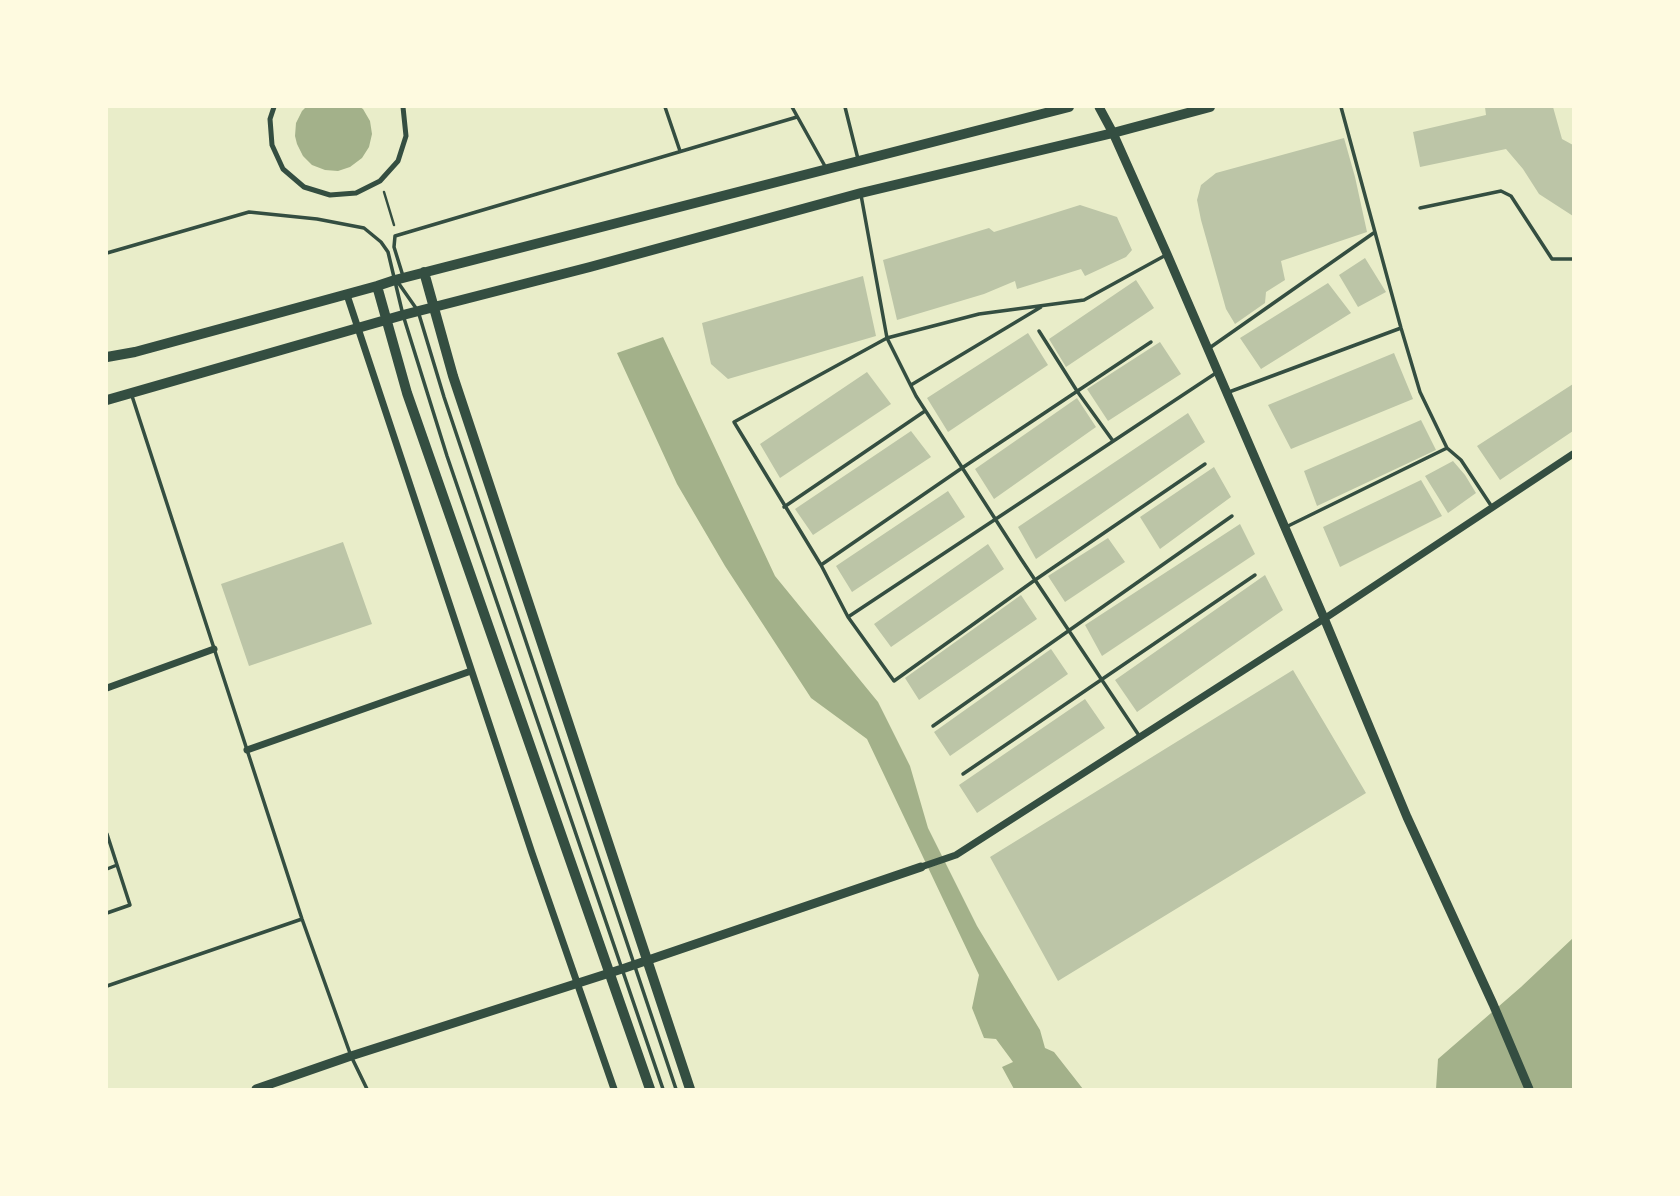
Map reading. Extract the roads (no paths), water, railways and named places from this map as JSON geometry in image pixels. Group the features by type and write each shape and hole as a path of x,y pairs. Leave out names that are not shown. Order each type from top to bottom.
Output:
{"main road":[{"path":"107,357 135,352 424,272 1069,107"},
{"path":"107,400 403,314 861,193 1210,107"},
{"path":"424,272 453,376 690,1089"},
{"path":"377,286 407,393 650,1089"}],"street":[{"path":"274,107 270,118 272,145 283,169 304,187 328,195 356,193 380,181 398,161 406,136 403,107"},
{"path":"1100,107 1167,254 1407,817 1529,1089"},
{"path":"347,295 471,671 614,1089"},
{"path":"256,1089 635,965 956,855 1573,454"},
{"path":"107,688 214,649"},
{"path":"247,750 471,671"}],"lane":[{"path":"665,107 680,151"},
{"path":"792,107 828,170"},
{"path":"845,107 858,162"},
{"path":"1341,107 1419,391 1447,448 1461,460 1493,508"},
{"path":"663,1089 447,456 403,314 394,247 395,236 797,117"},
{"path":"1420,208 1501,191 1511,196 1552,259 1573,259"},
{"path":"861,193 887,338 911,385 995,519 1140,737"},
{"path":"107,253 249,212 317,219 364,228 388,252 399,279 418,311 443,397 676,1089"},
{"path":"1208,349 1375,232"},
{"path":"1167,254 1084,300 979,314 887,338 734,422 821,565 848,617 894,681 1035,580 1205,464"},
{"path":"911,385 1042,306"},
{"path":"1227,393 1401,328"},
{"path":"1039,331 1113,441"},
{"path":"821,565 1151,342"},
{"path":"848,617 1217,371"},
{"path":"132,394 302,919 351,1056 367,1089"},
{"path":"784,507 925,411"},
{"path":"1285,527 1447,448"},
{"path":"933,726 1232,516"},
{"path":"963,774 1255,575"},
{"path":"107,834 130,905 107,913"},
{"path":"107,869 117,865"},
{"path":"107,986 302,919"}]}
